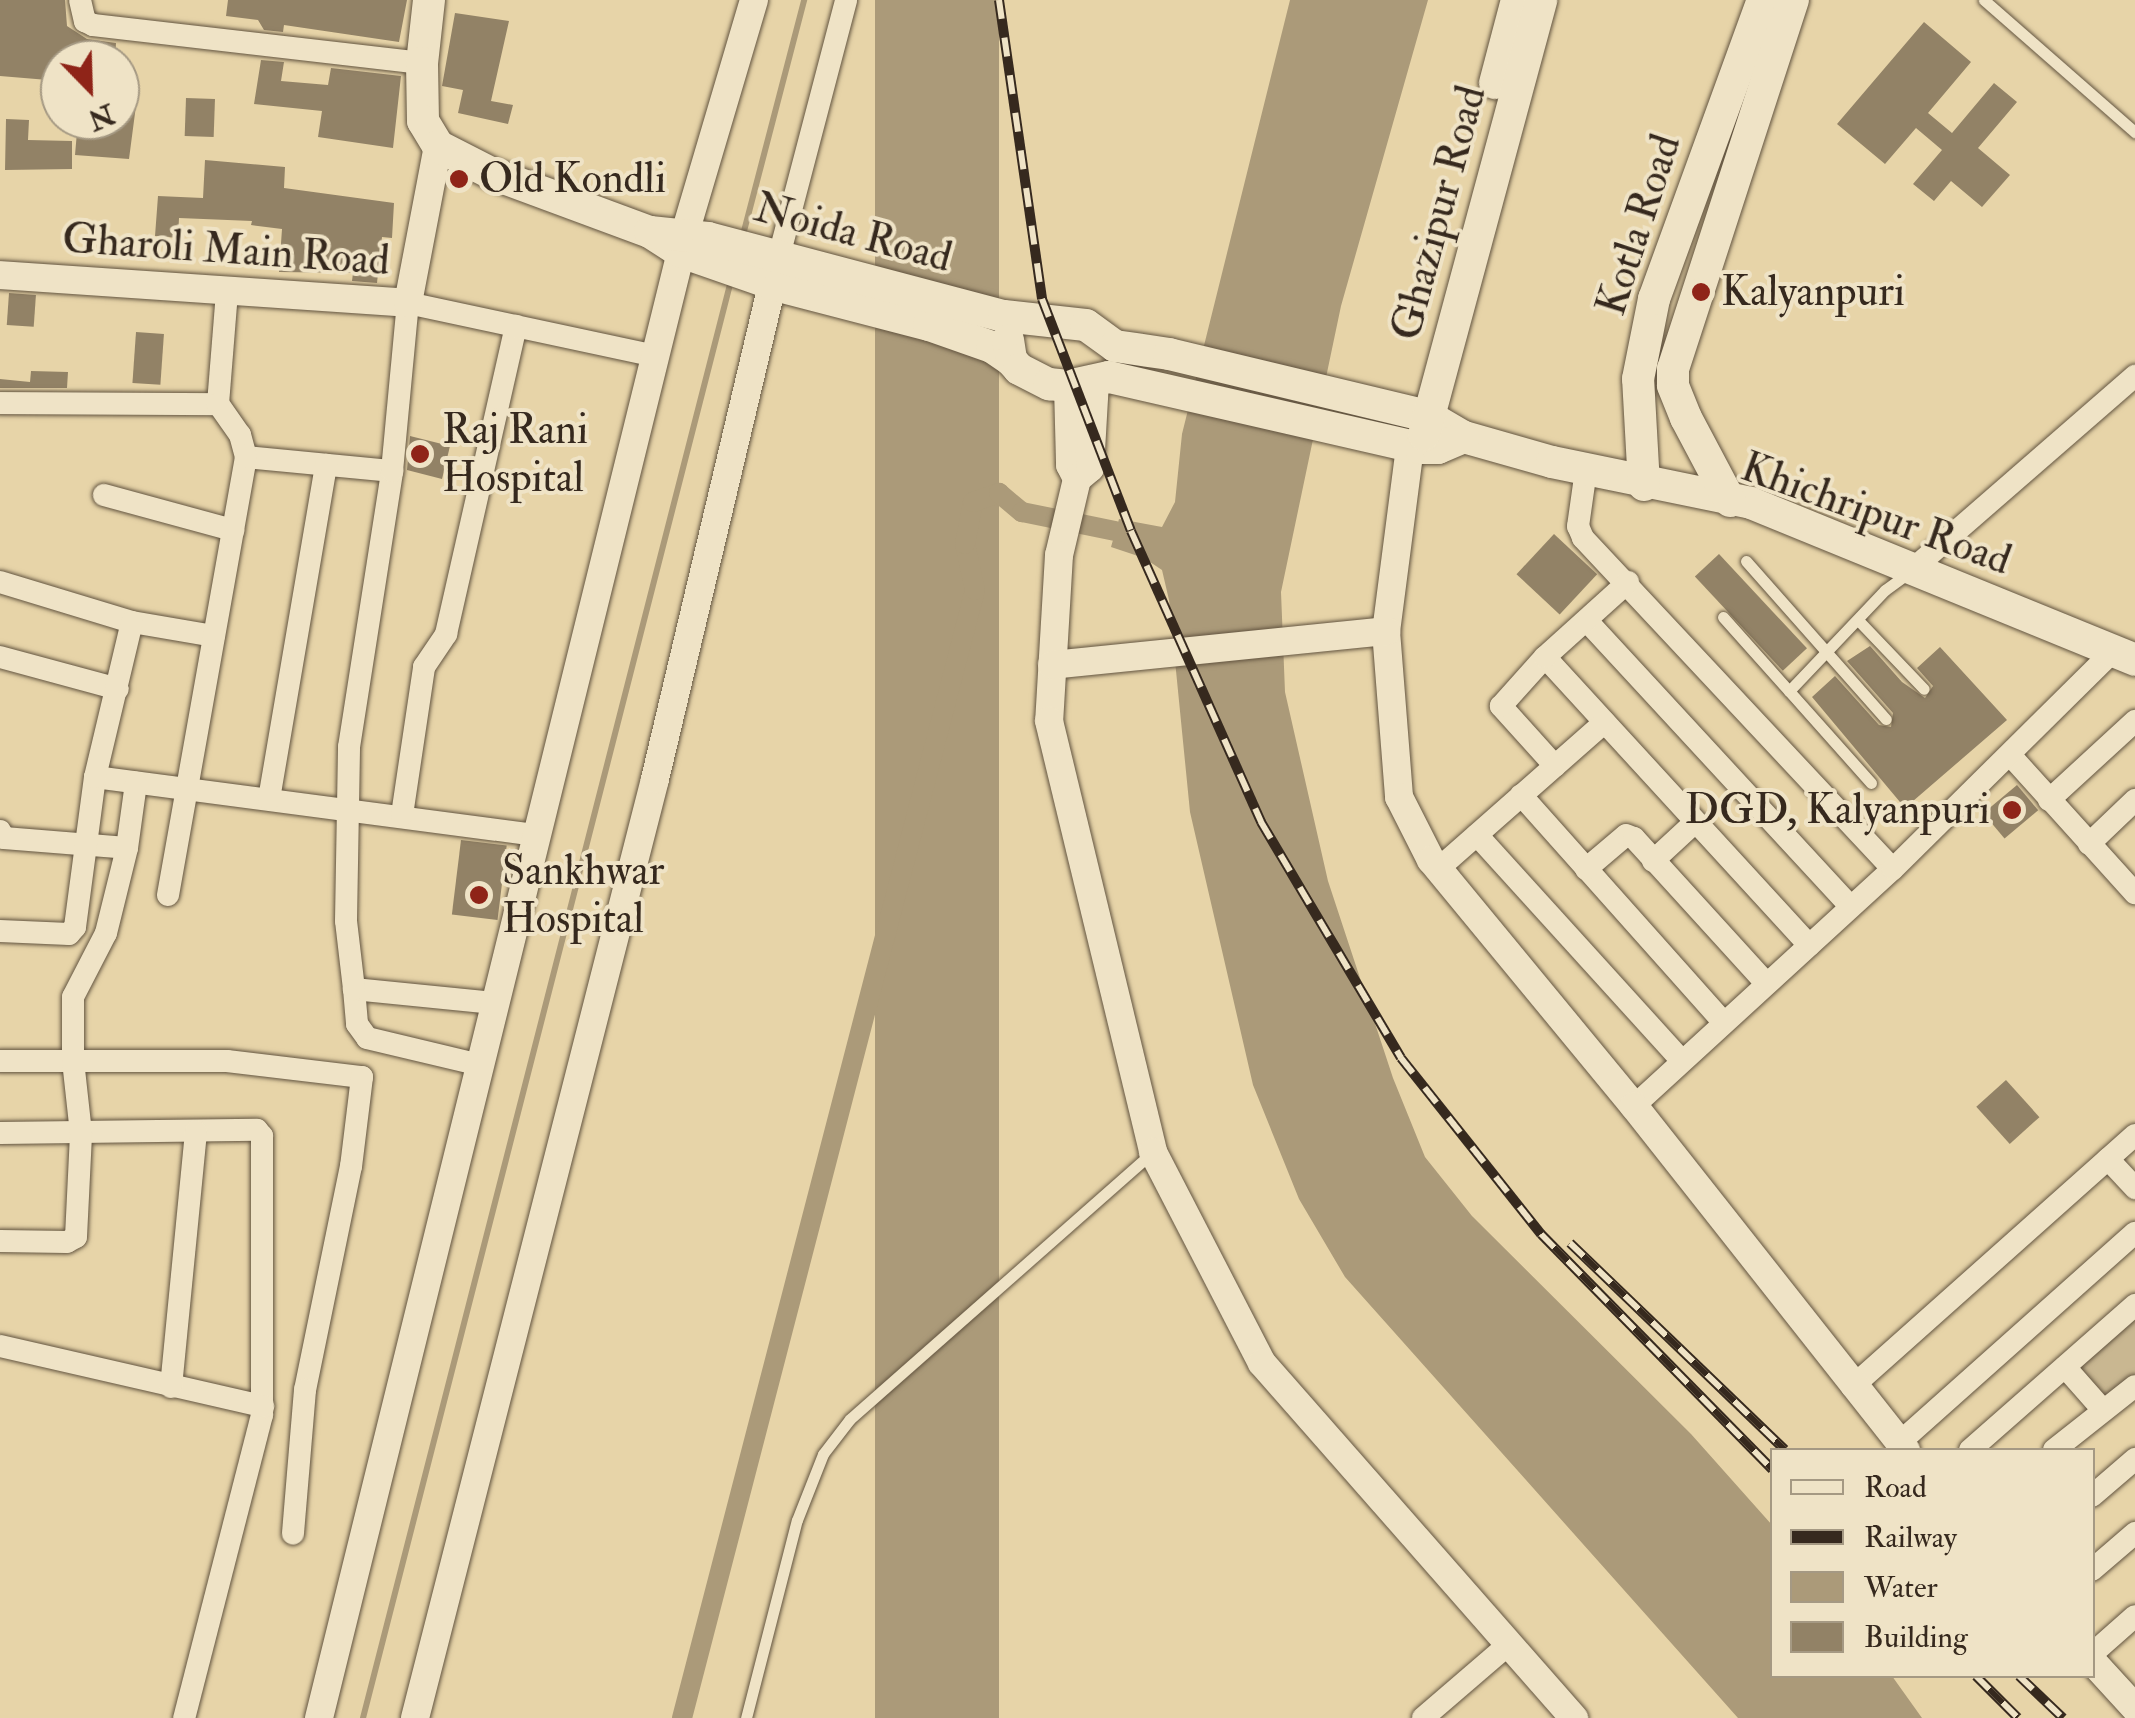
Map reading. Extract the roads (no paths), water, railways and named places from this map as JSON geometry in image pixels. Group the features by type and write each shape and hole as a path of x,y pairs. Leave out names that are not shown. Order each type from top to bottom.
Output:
{"main road":[{"path":"429,0 422,63 423,121 438,146"},
{"name":"Ghazipur Road","path":"1404,431 1517,0"},
{"name":"Ghazipur Road","path":"1404,431 1541,0"},
{"name":"Kotla Road","path":"1644,484 1638,379 1657,290 1764,0"},
{"name":"Kotla Road","path":"1673,385 1687,314 1793,0"},
{"name":"Noida Road","path":"438,146 493,174 650,232 770,268 932,312 1086,324 1097,372 1033,379 992,347 932,312"},
{"path":"1010,360 1008,338 1034,319"},
{"name":"Khichripur Road","path":"1097,372 1166,370 1404,431 1464,437 1644,484 1750,504 2124,656"},
{"path":"1638,379 1673,385 1686,418 1730,500"}],"street":[{"path":"80,0 86,21 92,25 422,63"},
{"path":"320,1718 655,356 695,246 754,0"},
{"path":"415,1718 655,778 770,268 846,0"},
{"name":"Gharoli Main Road","path":"0,275 408,303 438,146"},
{"path":"168,895 246,457 240,435 218,404 227,291"},
{"path":"480,1065 367,1038 357,1024 346,920 348,747 392,471 408,303 655,356"},
{"path":"402,815 424,668 446,634 516,326"},
{"path":"1097,372 1090,468 1077,479 1059,554 1049,721 1152,1152 1262,1362 1574,1718"},
{"path":"1914,568 2135,376"},
{"path":"0,403 218,404"},
{"path":"1404,431 1386,630 1399,796 1438,869 1634,1106 1902,1447 2135,1233"},
{"path":"246,457 392,471"},
{"path":"269,799 326,465"},
{"path":"1586,470 1578,526 1583,538 1893,869"},
{"path":"104,494 233,530"},
{"path":"0,582 132,622 214,636"},
{"path":"1555,766 1501,706 1544,657 1628,582"},
{"path":"1587,621 1850,906"},
{"path":"0,932 74,931 95,777 132,622"},
{"path":"1052,665 1386,630"},
{"path":"1634,1106 2124,656"},
{"path":"0,657 118,689"},
{"path":"1544,657 1808,945"},
{"path":"2049,800 2135,721"},
{"path":"1438,869 1604,722"},
{"path":"2011,756 2089,844 2132,885"},
{"path":"95,777 536,835"},
{"path":"0,1240 68,1242 76,1238 80,1133 73,1060 73,997 106,933 128,848 136,784"},
{"path":"1522,796 1723,1022"},
{"path":"2089,844 2135,800"},
{"path":"1652,861 1694,823"},
{"path":"0,831 4,838 128,848"},
{"path":"1477,835 1681,1060"},
{"path":"1586,869 1626,835 1765,982"},
{"path":"354,990 494,1003"},
{"path":"292,1533 304,1390 350,1166 367,1038"},
{"path":"0,1061 226,1062 362,1077"},
{"path":"0,1132 257,1130 265,1143 263,1406 184,1718"},
{"path":"171,1387 196,1131"},
{"path":"1852,1387 2135,1135"},
{"path":"2108,1159 2135,1188"},
{"path":"1972,1448 2135,1306"},
{"path":"0,1346 263,1406"},
{"path":"2065,1367 2102,1409"},
{"path":"2056,1448 2135,1386"},
{"path":"2095,1493 2135,1459"},
{"path":"2095,1567 2135,1533"},
{"path":"2095,1654 2135,1616"},
{"path":"1423,1718 1508,1644"},
{"path":"2095,1661 2135,1708"}],"lane":[{"path":"1984,0 2135,132"},
{"path":"1746,561 1886,719"},
{"path":"1789,691 1886,590 1914,568"},
{"path":"1723,617 1871,783"},
{"path":"1858,620 1924,689"},
{"path":"746,1718 796,1520 822,1454 850,1419 1152,1152"}],"water":[{"path":"875,0 999,0 999,1718 875,1718"},
{"path":"1290,0 1428,0 1341,306 1281,592 1285,692 1328,881 1393,1078 1425,1157 1472,1216 1691,1434 1770,1523 1770,1678 1893,1678 1922,1718 1738,1718 1345,1277 1299,1199 1253,1085 1190,812 1169,600 1162,570 1144,558 1111,547 1119,519 1162,527 1175,502 1182,434"}],"waterway":[{"path":"743,235 804,0"},
{"path":"363,1718 731,281"},
{"path":"682,1718 975,590 965,544 973,502 999,493 1022,512 1115,531"}],"railway":[{"path":"999,0 1042,299 1131,531 1261,822 1401,1058 1541,1234 1770,1467"},
{"path":"1570,1243 1783,1448"},
{"path":"1978,1678 2018,1718"},
{"path":"2021,1678 2063,1718"}],"place":[{"name":"Old Kondli","path":"459,179"},
{"name":"Kalyanpuri","path":"1701,292"},
{"name":"Raj Rani Hospital","path":"420,454"},
{"name":"DGD, Kalyanpuri","path":"2012,810"},
{"name":"Sankhwar Hospital","path":"479,895"}]}
